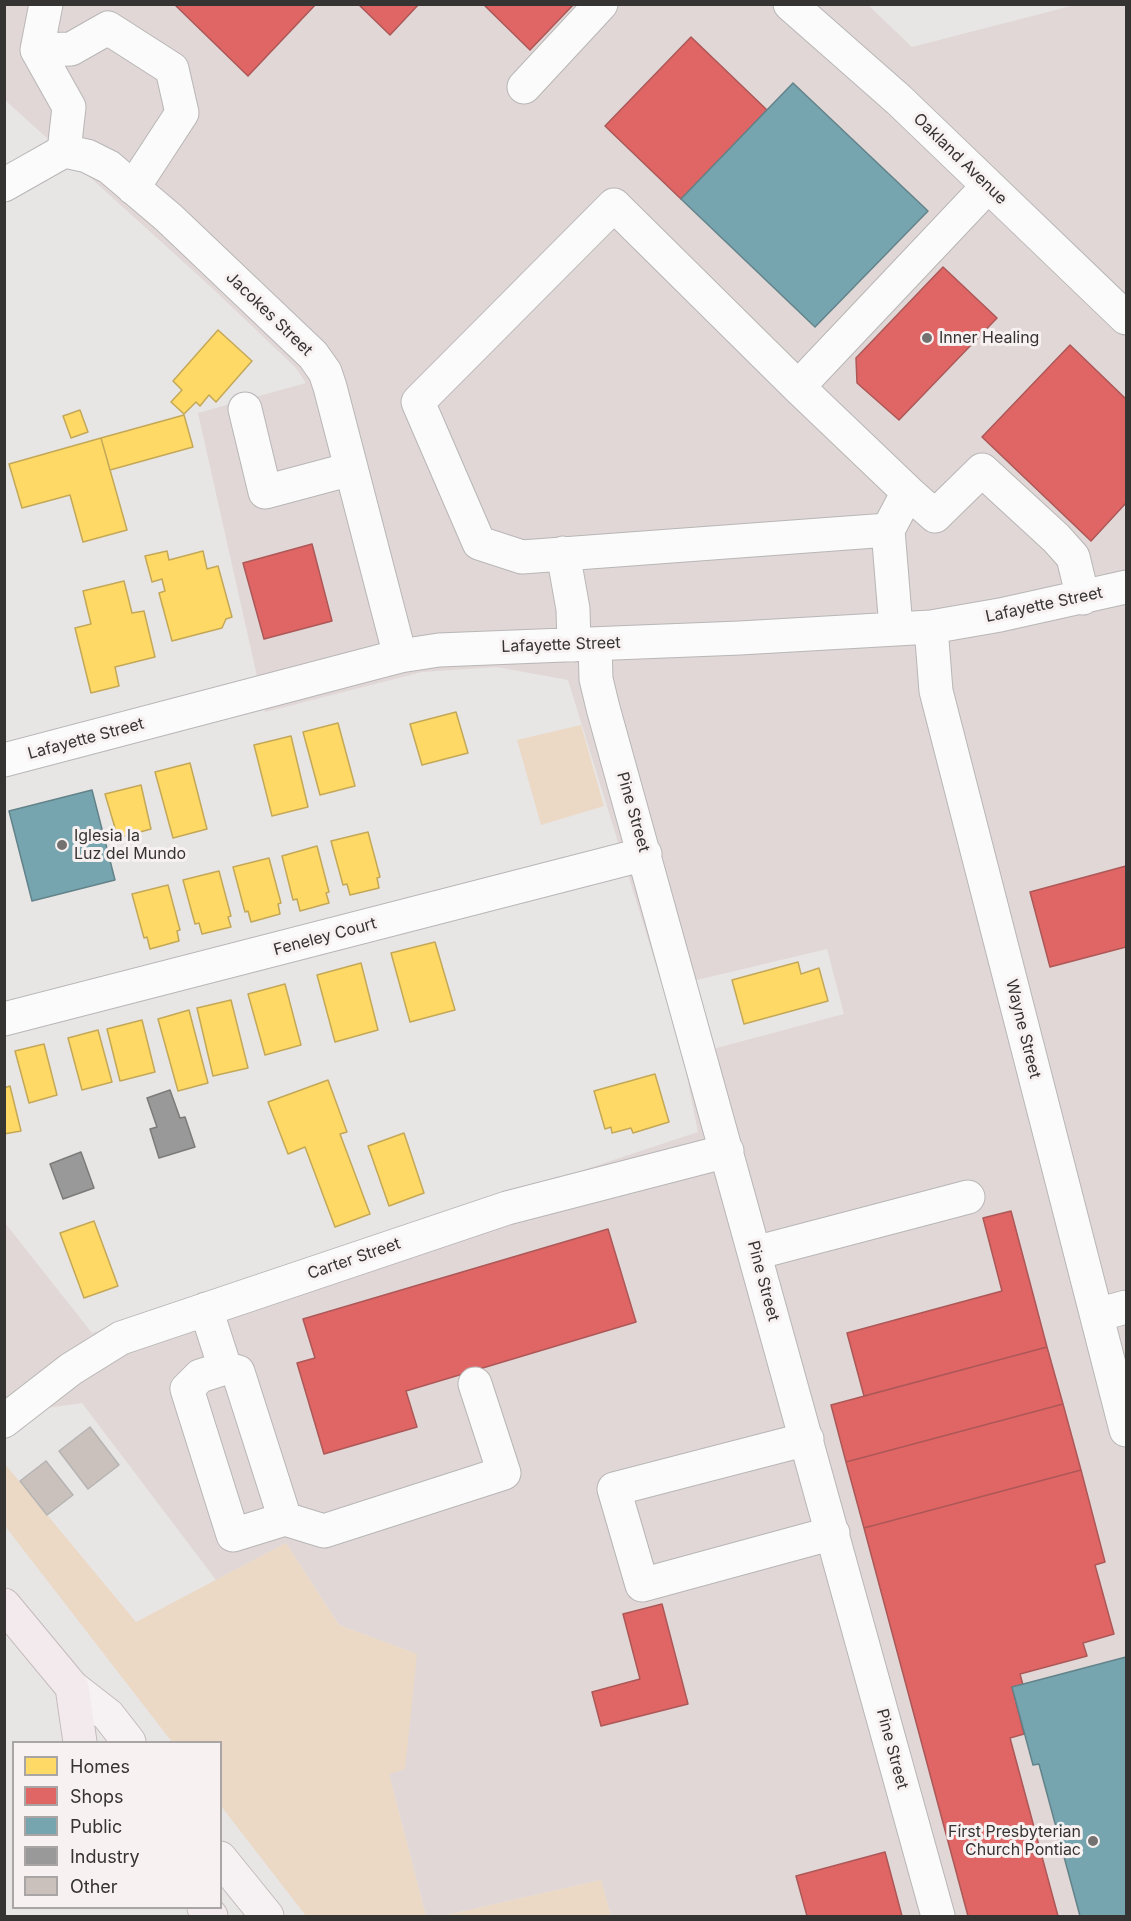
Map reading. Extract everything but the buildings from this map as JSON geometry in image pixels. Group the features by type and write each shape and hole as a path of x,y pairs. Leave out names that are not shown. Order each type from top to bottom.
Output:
{"highway":[{"path":"4,1605 72,1687 80,1741"}],"main road":[{"path":"72,1687 108,1715 128,1741"},
{"path":"222,1861 267,1917"}],"street":[{"path":"4,185 64,151 69,107 37,50 46,4"},
{"path":"524,87 601,4"},
{"name":"Oakland Avenue","path":"790,4 899,100 1126,318"},
{"path":"37,50 71,49 108,28 172,69 182,112 133,188"},
{"name":"Jacokes Street","path":"64,151 87,156 110,167 169,218 313,356 325,372 400,656"},
{"path":"798,387 988,186"},
{"path":"888,530 522,557 479,543 418,402 614,206 798,387 935,516 982,470 1056,538 1073,557 1083,598"},
{"path":"245,409 265,492 351,469"},
{"path":"896,628 888,530 908,492"},
{"name":"Pine Street","path":"563,554 573,609 597,679 603,708 938,1917"},
{"name":"Lafayette Street","path":"4,760 400,656 439,650 931,627 1083,598 1126,586"},
{"name":"Wayne Street","path":"931,627 936,691 1112,1311 1126,1430"},
{"name":"Feneley Court","path":"4,1019 645,854"},
{"name":"Carter Street","path":"4,1421 71,1370 110,1344 507,1208 727,1151"},
{"path":"755,1253 968,1197"},
{"path":"206,1310 225,1368"},
{"path":"285,1519 238,1372 225,1368 200,1376 187,1389 233,1535 285,1519 324,1531 504,1473 476,1384"},
{"path":"807,1439 614,1490 642,1585 832,1533"}],"shaded area":[{"path":"867,4 912,47 1075,5 1126,5 1126,1916 611,1916 601,1880 442,1916 426,1916 389,1774 417,1654 339,1625 286,1543 216,1580 82,1403 5,1414 5,1223 92,1333 698,1132 683,1057 844,1014 827,949 663,988 568,680 497,667 422,672 265,712 198,413 306,383 296,368 211,287 5,100 5,5"},
{"path":"581,725 604,806 541,825 517,740"},
{"path":"4,1463 136,1622 286,1543 339,1625 417,1654 405,1769 389,1774 426,1916 306,1916 222,1807 222,1741 171,1741 5,1526"},
{"path":"601,1880 611,1916 442,1916"}],"place":[{"name":"Inner Healing","path":"927,338"},
{"name":"Iglesia la Luz del Mundo","path":"62,845"},
{"name":"First Presbyterian Church Pontiac","path":"1093,1841"}]}
